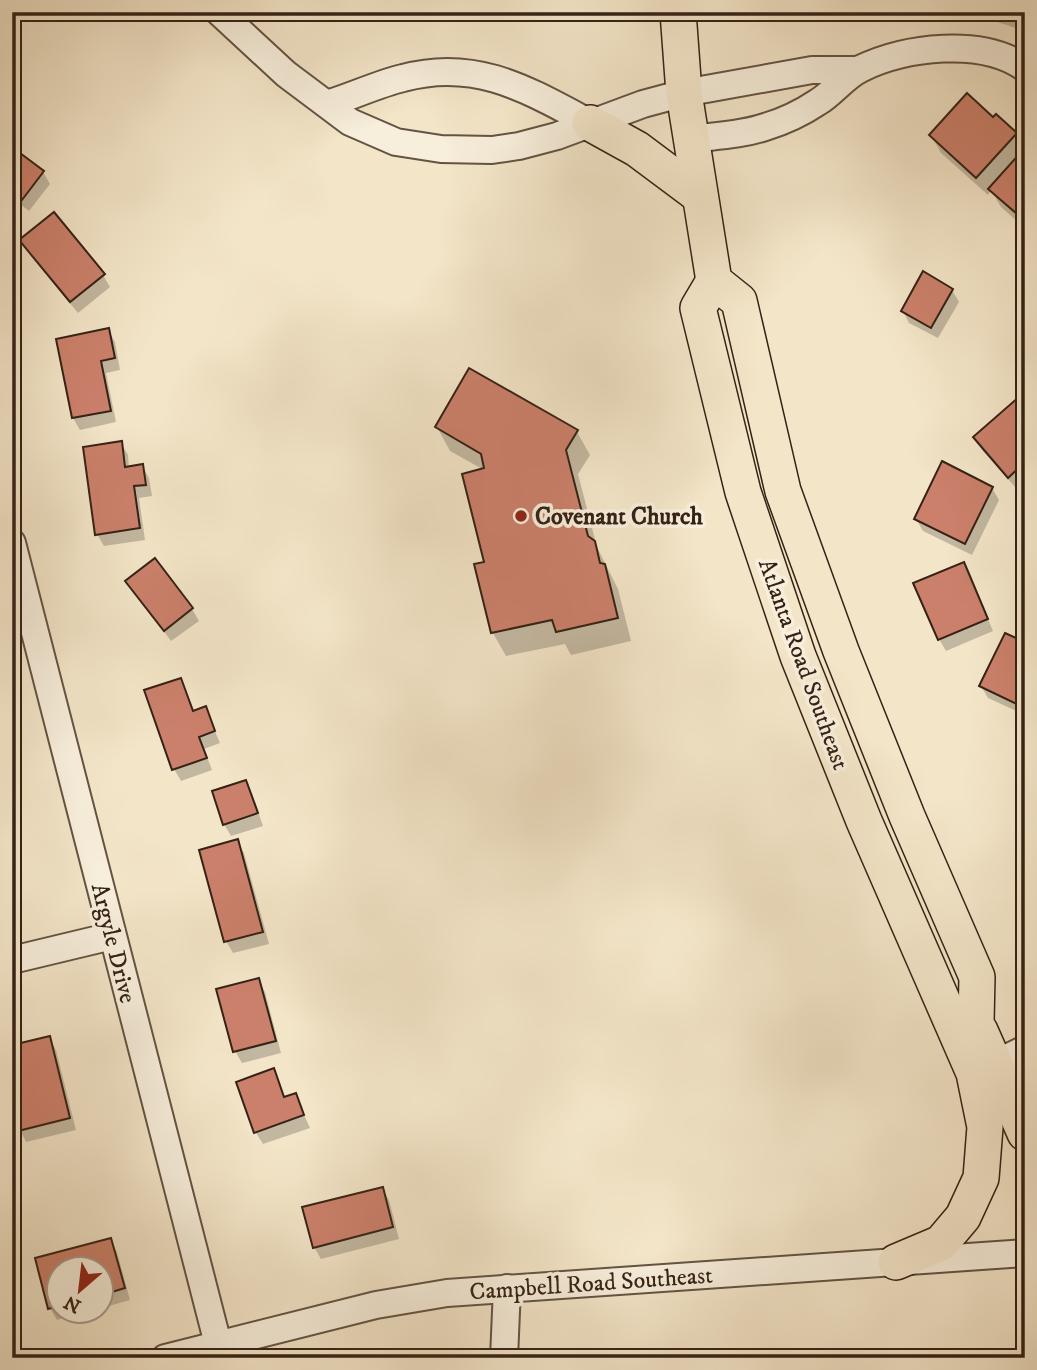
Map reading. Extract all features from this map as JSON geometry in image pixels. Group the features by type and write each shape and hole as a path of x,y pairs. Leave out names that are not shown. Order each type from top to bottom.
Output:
{"main road":[{"path":"678,12 684,93 714,281"},
{"path":"590,123 637,149 700,196"},
{"name":"Atlanta Road Southeast","path":"976,1022 977,976 907,816 841,651 783,491 738,301 714,281 698,308 743,492 797,656 864,821 936,987 1010,1057 1025,1133"},
{"path":"896,1262 942,1242 962,1217 981,1178 985,1127 974,1073 936,987"}],"street":[{"path":"219,12 286,74 350,122 396,142 441,149 492,150 519,146 557,136 643,104 684,93 812,70 858,70 933,49 970,48 1016,62 1025,68"},
{"path":"691,139 764,128 818,103 858,70"},
{"path":"327,104 403,78 469,71 500,79 590,123"},
{"name":"Argyle Drive","path":"12,543 218,1343"},
{"path":"12,960 112,936"},
{"name":"Campbell Road Southeast","path":"165,1358 376,1305 447,1293 1025,1253"},
{"path":"504,1358 507,1288"}],"building":[{"path":"967,93 993,117 996,114 1017,133 976,178 929,135"},
{"path":"12,147 44,171 22,200 12,193"},
{"path":"1022,151 1025,153 1025,221 988,189"},
{"path":"54,212 105,274 70,302 19,240"},
{"path":"923,271 953,289 931,328 901,311"},
{"path":"109,328 115,358 101,361 111,411 72,418 56,339"},
{"path":"469,368 578,430 566,450 588,536 595,541 600,563 605,564 618,618 556,632 552,620 491,633 474,564 484,562 462,474 484,468 481,454 435,427"},
{"path":"1020,396 1025,402 1025,462 1008,478 973,437"},
{"path":"122,441 125,467 143,464 146,485 134,486 140,528 95,535 83,447"},
{"path":"942,461 993,487 965,544 914,519"},
{"path":"155,558 193,608 164,631 125,581"},
{"path":"964,562 988,619 938,640 913,583"},
{"path":"1005,633 1025,642 1025,708 979,686"},
{"path":"181,678 193,711 206,706 215,731 199,737 207,758 172,770 144,690"},
{"path":"246,780 258,813 223,825 212,791"},
{"path":"238,839 263,932 224,942 199,850"},
{"path":"259,978 276,1041 233,1052 216,989"},
{"path":"50,1036 70,1118 18,1131 12,1107 12,1045"},
{"path":"274,1068 284,1097 296,1093 304,1115 254,1133 236,1082"},
{"path":"383,1187 393,1227 313,1248 302,1207"},
{"path":"111,1238 115,1254 50,1254"},
{"path":"46,1255 46,1301 35,1258"},
{"path":"116,1256 125,1288 116,1291"}],"place":[{"name":"Covenant Church","path":"521,516"}]}
